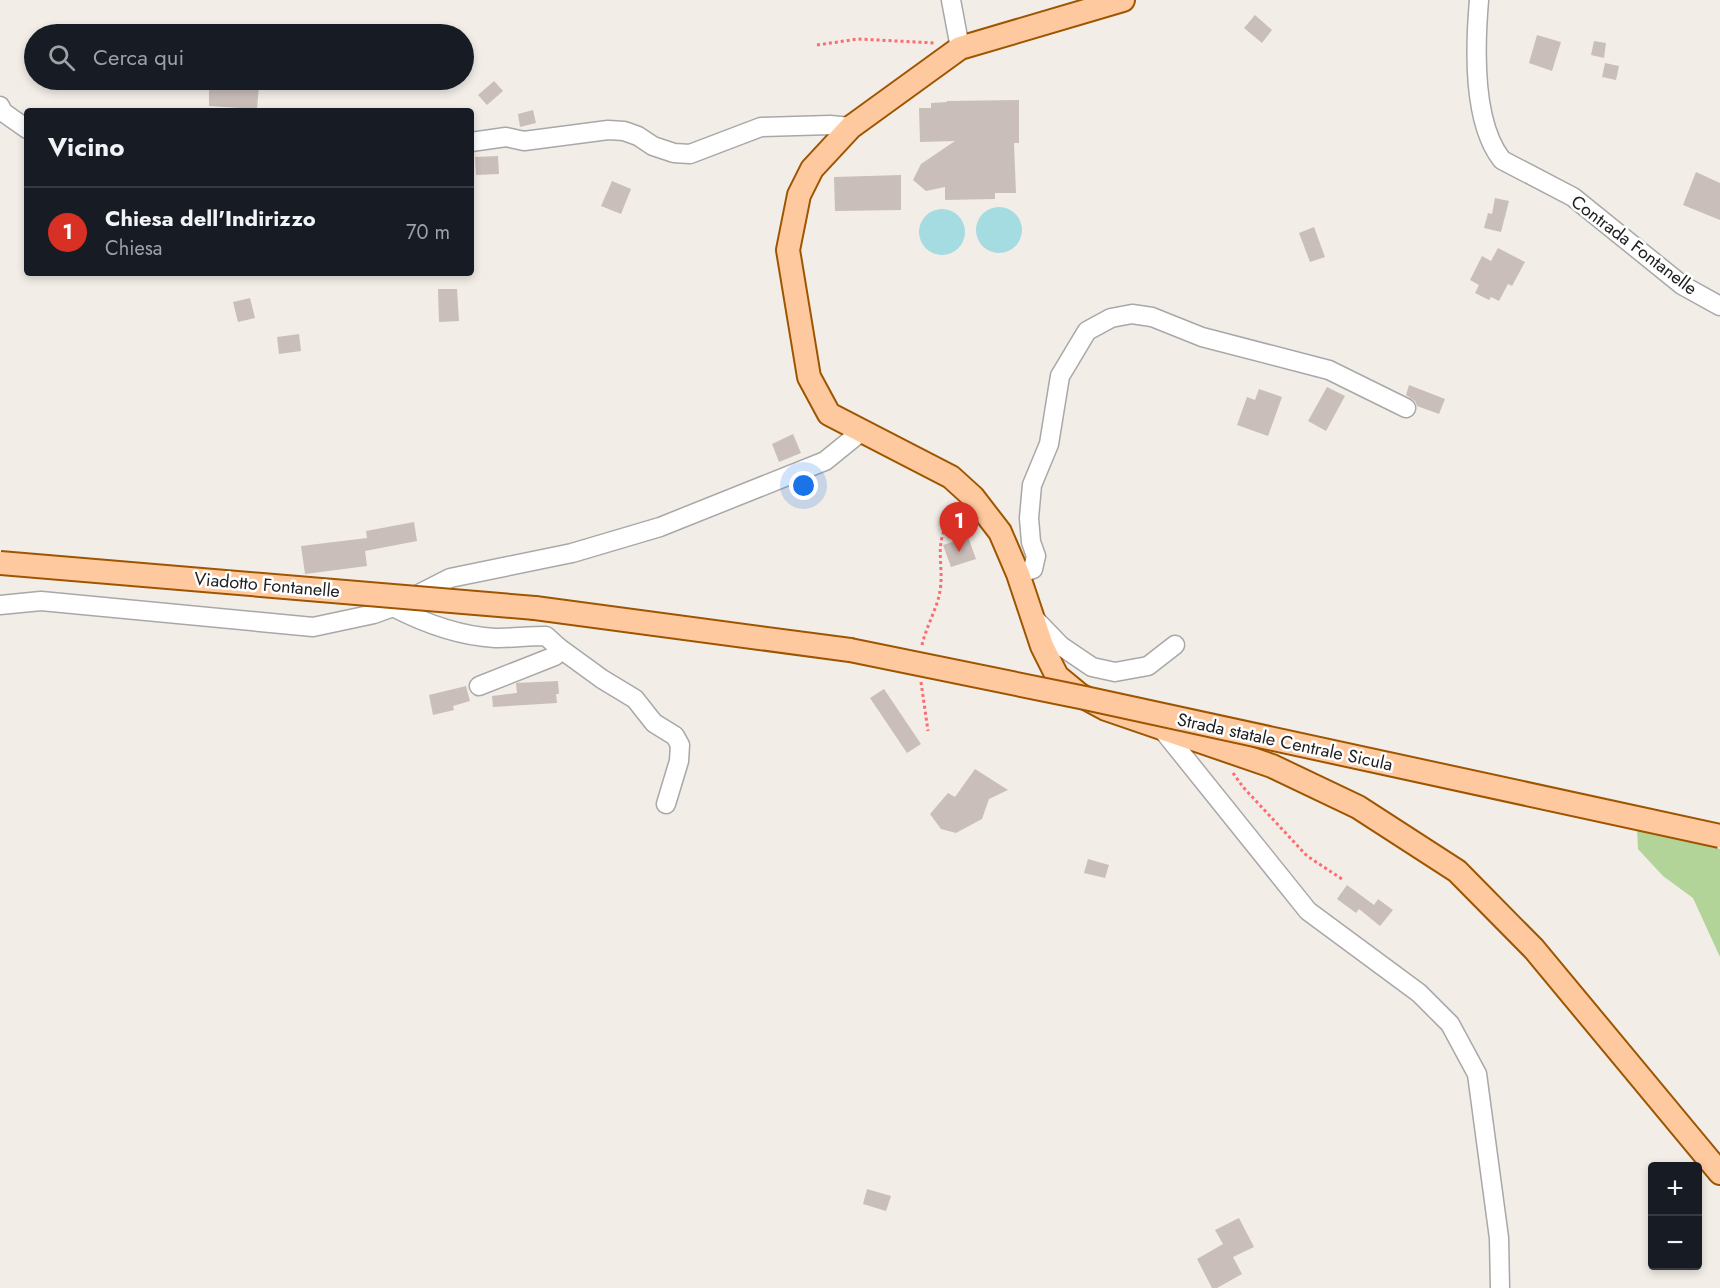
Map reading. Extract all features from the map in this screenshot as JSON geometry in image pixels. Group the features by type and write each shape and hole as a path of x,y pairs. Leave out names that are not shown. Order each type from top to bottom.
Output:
{"main road":[{"path":"1123,0 955,52 851,128 812,169 800,195 789,250 809,377 829,414 951,477 973,497 1000,532 1018,574 1042,646 1057,676 1080,695 1106,709 1272,766 1358,807 1457,871 1534,949 1720,1173"},
{"name":"Viadotto Fontanelle","path":"0,563 535,608 850,650"},
{"name":"Strada statale Centrale Sicula","path":"850,650 1085,698 1720,836"}],"street":[{"path":"951,0 955,52"},
{"name":"Contrada Fontanelle","path":"1479,0 1476,39 1478,85 1484,116 1495,151 1502,160 1573,197 1682,285 1720,306"},
{"path":"0,106 3,112 24,127"},
{"path":"474,142 506,137 524,141 608,130 624,131 638,136 653,146 674,153 690,154 761,127 830,125 851,128"},
{"path":"1018,574 1033,569 1036,556 1031,543 1029,518 1032,485 1049,444 1060,376 1087,331 1111,318 1132,314 1152,317 1202,337 1329,370 1406,408"},
{"path":"0,605 41,601 313,627 393,607 450,578 572,553 660,527 825,461 862,431"},
{"path":"393,607 417,620 462,633 494,638 546,636 602,679 635,699 654,723 675,736 680,746 679,761 666,804"},
{"path":"1032,616 1061,646 1092,667 1115,672 1148,666 1175,645"},
{"path":"479,686 555,656 558,647"},
{"path":"1161,728 1308,911 1419,993 1450,1024 1477,1074 1499,1238 1500,1288"}],"path":[{"path":"817,45 858,39 937,43 955,52"},
{"path":"921,649 943,576 939,546 941,536 946,526 986,514"},
{"path":"921,679 928,731"},
{"path":"1232,771 1243,788 1307,856 1342,879"}],"green space":[{"path":"1637,827 1720,849 1720,957 1693,898 1663,876 1638,849"}],"water":[{"path":"999,207 1015,214 1022,230 1015,246 999,253 983,246 976,230 983,214"},
{"path":"942,209 958,216 965,232 958,248 942,255 926,248 919,232 926,216"}],"building":[{"path":"1255,15 1272,30 1262,43 1244,28"},
{"path":"1537,35 1561,42 1552,71 1529,63"},
{"path":"1594,41 1606,43 1604,58 1591,55"},
{"path":"1605,63 1619,66 1616,80 1602,77"},
{"path":"494,81 503,91 487,105 478,95"},
{"path":"209,90 259,90 257,108 209,106"},
{"path":"1019,100 1019,143 1014,143 1016,193 995,193 995,199 945,200 945,187 926,191 913,180 921,164 955,141 920,142 919,108 931,108 931,103 947,101"},
{"path":"533,110 536,123 520,127 518,114"},
{"path":"498,156 499,174 476,175 475,157"},
{"path":"1696,172 1720,183 1720,220 1683,205"},
{"path":"901,175 901,210 835,211 834,177"},
{"path":"612,181 631,189 621,214 601,206"},
{"path":"1495,198 1509,201 1501,232 1484,228 1488,213 1492,214"},
{"path":"1314,227 1325,257 1310,262 1299,233"},
{"path":"1498,248 1525,262 1512,286 1508,284 1499,301 1491,297 1489,300 1475,293 1479,285 1470,280 1482,256 1491,261"},
{"path":"438,289 457,289 459,321 439,322"},
{"path":"250,298 255,318 238,322 233,302"},
{"path":"299,334 301,351 279,354 277,337"},
{"path":"1409,385 1445,399 1439,414 1417,406 1415,401 1406,395"},
{"path":"1327,387 1345,396 1326,431 1308,421"},
{"path":"1259,389 1282,397 1268,436 1237,425 1247,397 1255,400"},
{"path":"793,434 801,453 779,462 772,444"},
{"path":"414,522 417,541 365,551 367,566 305,574 301,546 367,538 366,531"},
{"path":"968,537 976,559 951,567 943,545"},
{"path":"558,681 557,703 493,707 492,696 517,693 516,683"},
{"path":"466,686 470,701 453,706 454,710 433,715 429,695"},
{"path":"884,689 921,744 907,753 870,698"},
{"path":"975,769 1008,790 989,799 982,819 956,833 941,829 930,814 948,793 955,797"},
{"path":"1088,859 1109,865 1105,878 1084,873"},
{"path":"1347,885 1374,905 1378,899 1393,910 1380,926 1359,909 1356,913 1337,899"},
{"path":"867,1189 891,1196 886,1211 863,1204"},
{"path":"1239,1218 1254,1247 1233,1257 1242,1274 1217,1288 1212,1288 1197,1259 1223,1244 1215,1230"}],"place":[{"name":"Chiesa dell'Indirizzo","path":"959,552"}]}
